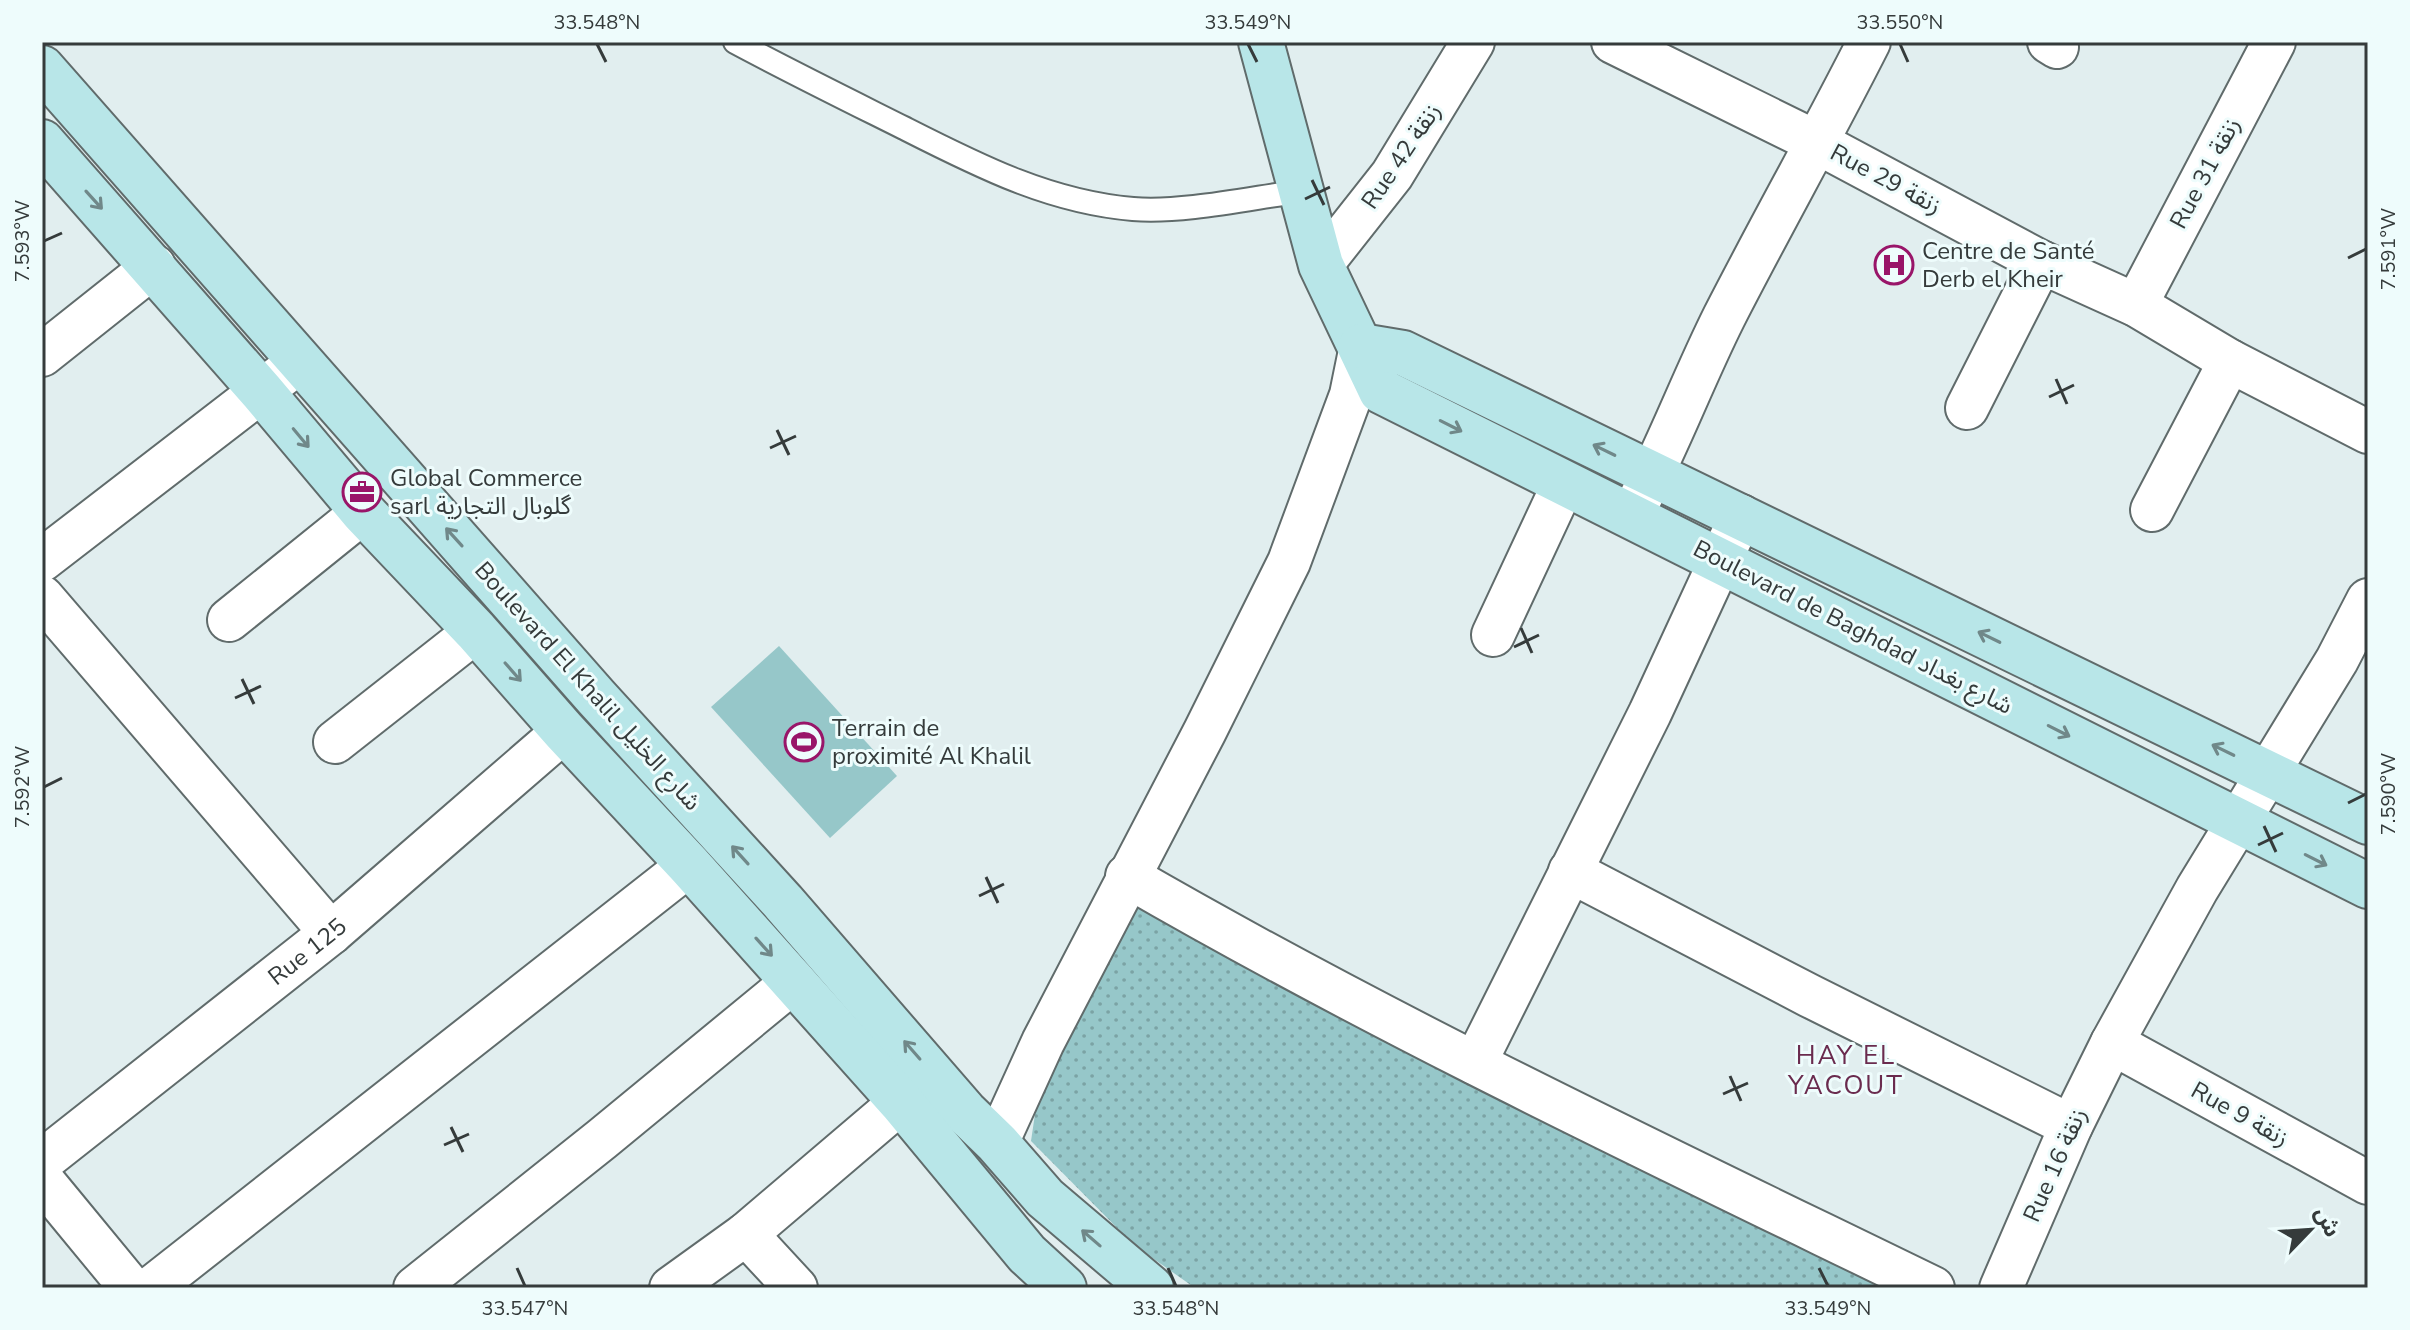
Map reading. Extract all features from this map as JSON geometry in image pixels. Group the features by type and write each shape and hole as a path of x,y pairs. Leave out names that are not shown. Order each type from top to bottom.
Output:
{"street":[{"name":"Boulevard de Baghdad شارع بغداد","path":"1261,42 1321,265 1381,391 2368,886"},
{"name":"Rue 42 زنقة","path":"1321,265 1392,175 1473,42"},
{"name":"Rue 29 زنقة","path":"1613,42 1818,143 2041,262 2136,305 2230,361 2368,432"},
{"path":"1631,516 1654,474 1723,319 1869,42"},
{"name":"Rue 31 زنقة","path":"2136,305 2274,42"},
{"name":"Boulevard El Khalil شارع الخليل","path":"42,68 596,697 783,902 965,1112 1045,1198 1151,1288"},
{"name":"Boulevard El Khalil شارع الخليل","path":"42,142 154,266 363,512 476,631 794,981 901,1102 1027,1254 1064,1288"},
{"path":"1967,408 2041,262"},
{"path":"42,355 154,266"},
{"name":"Boulevard de Baghdad شارع بغداد","path":"1361,346 1403,353 2368,822"},
{"path":"997,1143 1043,1042 1289,562 1351,395 1361,346"},
{"path":"2152,510 2230,361"},
{"path":"42,560 299,362"},
{"path":"1493,635 1564,483"},
{"path":"229,620 363,512"},
{"path":"1475,1063 1650,713 1741,516"},
{"path":"42,597 331,933"},
{"name":"Rue 16 زنقة","path":"2001,1288 2071,1126 2112,1043 2197,889 2337,660 2368,600"},
{"path":"335,742 476,631"},
{"name":"Rue 125","path":"42,1161 331,933 564,731"},
{"path":"151,1288 689,865"},
{"path":"1570,871 2071,1126"},
{"path":"1127,876 1230,936 1475,1063 1933,1288"},
{"path":"433,1283 794,981"},
{"path":"965,1112 1043,1042"},
{"name":"Rue 9 زنقة","path":"2112,1043 2368,1183"},
{"path":"671,1288 746,1234 901,1102"},
{"path":"42,1180 131,1288"},
{"path":"746,1234 796,1288"}],"lane":[{"path":"735,42 995,174 1056,195 1136,209 1177,207 1303,191"}],"shaded area":[{"name":"Terrain de proximité Al Khalil","path":"779,646 897,776 830,838 711,707"},
{"path":"1127,883 1917,1288 1195,1288 1134,1245 1031,1141 1046,1040"}],"place":[{"name":"Centre de Santé Derb el Kheir","path":"1894,265"},
{"name":"Global Commerce sarl گلوبال التجارية","path":"362,492"},
{"name":"Terrain de proximité Al Khalil","path":"804,742"}],"district":[{"name":"HAY EL YACOUT","path":"1846,1070"}]}
